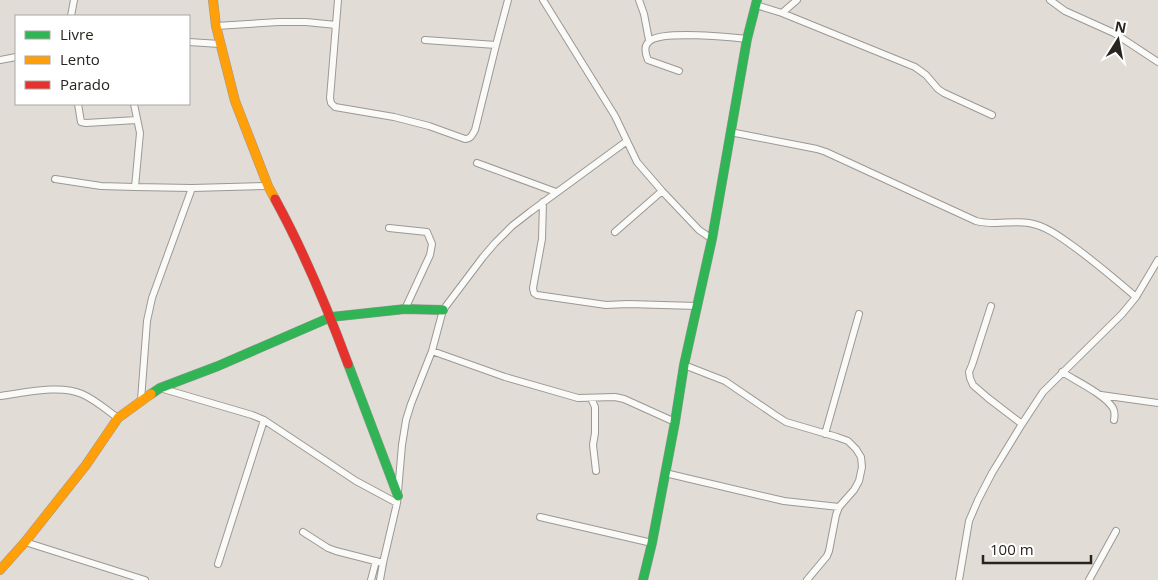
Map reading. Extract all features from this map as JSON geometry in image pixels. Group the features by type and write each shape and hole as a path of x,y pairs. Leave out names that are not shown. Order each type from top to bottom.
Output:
{"street":[{"path":"72,15 74,0"},
{"path":"213,0 216,26 235,101 268,186 294,234 331,317 398,500"},
{"path":"338,0 330,98 335,107 394,117 429,126 465,139 469,139 475,130 508,0"},
{"path":"542,0 615,116 637,162 699,230 712,239"},
{"path":"639,0 649,40 644,52 648,60 679,71"},
{"path":"782,13 797,0"},
{"path":"1050,0 1065,11 1114,33 1158,62"},
{"path":"643,580 652,543 684,365 712,239 747,38 756,3 915,67 944,93 992,115"},
{"path":"216,26 278,22 336,25"},
{"path":"649,40 662,36 690,35 747,38"},
{"path":"425,40 496,45"},
{"path":"190,42 220,44"},
{"path":"0,60 15,57"},
{"path":"78,105 81,122 137,120"},
{"path":"134,105 140,133 135,187"},
{"path":"730,132 826,152 976,221 991,224 1022,222 1041,226 1053,232 1097,263 1136,297"},
{"path":"371,580 379,562 398,500 406,420 432,351 444,310 495,242 556,192 627,141"},
{"path":"477,164 556,192"},
{"path":"55,179 100,186 192,188 268,186"},
{"path":"141,400 147,321 152,298 192,188"},
{"path":"615,232 662,191"},
{"path":"543,202 542,239 533,288 534,293 606,305 697,306"},
{"path":"389,228 427,232 432,244 430,255 405,309"},
{"path":"959,580 969,521 992,473 1022,424 1044,392 1062,372 1122,314 1136,297 1158,260"},
{"path":"991,306 969,372 970,378 973,385 1022,424"},
{"path":"0,570 25,542 86,465 118,418 160,388 218,366 331,317 405,309 444,310"},
{"path":"825,434 859,314"},
{"path":"432,351 480,369 578,398 615,397 624,399 675,422"},
{"path":"684,365 725,381 774,416 786,422 848,441 861,457 862,467 859,480 854,490 839,507 827,556 807,580"},
{"path":"1062,372 1099,395 1113,408 1115,413 1114,420"},
{"path":"160,388 264,420 356,481 398,500"},
{"path":"0,396 56,389 70,390 83,394 118,418"},
{"path":"1099,395 1158,403"},
{"path":"591,398 595,407 593,445 596,471"},
{"path":"218,564 264,420"},
{"path":"665,473 777,499 839,507"},
{"path":"540,516 652,543"},
{"path":"1089,580 1116,531"},
{"path":"303,532 328,548 379,562"},
{"path":"25,542 145,580"},
{"path":"379,562 380,580"}],"traffic: fast":[{"path":"643,580 652,543 684,365 712,239 747,39 757,0"},
{"path":"151,394 160,388 218,366 331,317 405,309 443,310"},
{"path":"348,364 398,496"}],"traffic: slow":[{"path":"213,0 216,26 235,101 268,186 275,199"},
{"path":"0,570 25,542 86,465 118,418 151,394"}],"traffic: jam":[{"path":"275,199 296,239 348,364"}]}
